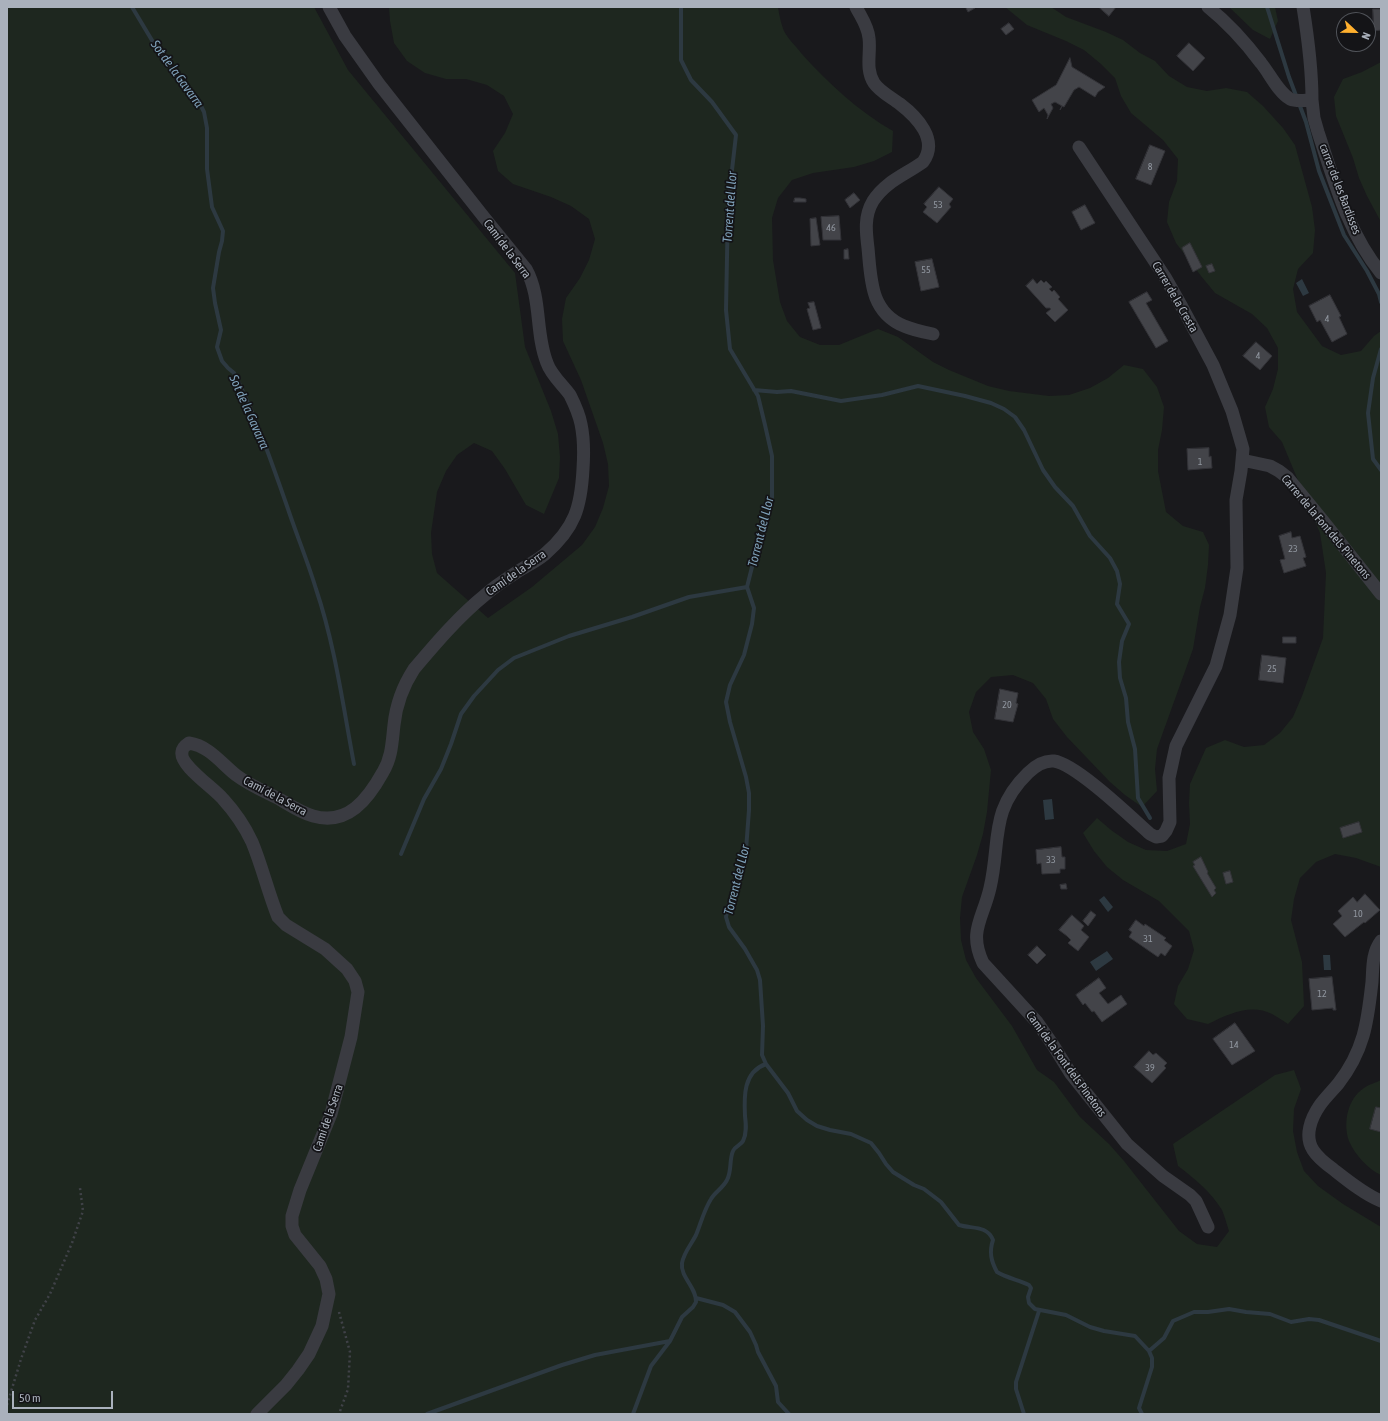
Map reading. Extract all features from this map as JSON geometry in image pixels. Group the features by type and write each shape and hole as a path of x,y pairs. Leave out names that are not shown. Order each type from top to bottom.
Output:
{"street":[{"name":"Camí de la Serra","path":"257,1414 286,1385 309,1354 322,1326 329,1294 326,1280 320,1266 295,1235 292,1226 292,1216 300,1190 331,1114 342,1077 356,1010 358,992 355,981 347,969 325,949 286,925 278,917 254,847 244,827 223,799 186,765 182,752 185,746 189,743 205,748 237,776 248,783 313,816 326,819 336,818 348,813 358,806 366,799 384,770 390,755 399,699 407,680 414,669 474,604 498,585 544,554 563,535 571,524 578,507 584,459 580,423 576,409 570,396 547,365 541,339 532,279 526,269 379,84 345,36 329,7"},
{"path":"856,7 866,24 869,37 868,61 869,72 873,82 879,89 916,118 929,141 929,148 923,162 888,184 878,195 869,210 866,228 871,282 874,297 895,322 913,329 933,334"},
{"path":"1208,7 1260,61 1282,92 1291,99 1299,101 1312,100"},
{"name":"carrer de les Bardisses","path":"1304,7 1312,77 1314,118 1318,132 1350,220 1366,252 1381,273"},
{"name":"Carrer de la Cresta","path":"1079,146 1165,276 1213,365 1234,416 1243,449 1242,460"},
{"name":"Carrer de la Font dels Pinetons","path":"1242,460 1270,466 1288,478 1381,594"},
{"name":"Camí de la Font dels Pinetons","path":"1208,1227 1196,1201 1147,1163 1127,1144 1109,1123 1071,1074 1053,1044 1037,1022 983,963 978,953 976,942 977,930 990,888 1000,816 1012,790 1020,780 1038,764 1046,761 1064,764 1112,800 1150,834 1156,837 1162,836 1166,831 1170,822 1169,778 1176,746 1216,666 1230,615 1237,568 1236,500 1242,460"},
{"path":"1381,941 1374,954 1367,1017 1361,1043 1349,1068 1312,1117 1309,1129 1309,1140 1313,1150 1323,1161 1359,1188 1381,1201"}],"path":[{"path":"7,1405 35,1320 63,1267 83,1211 80,1188"},
{"path":"329,1294 341,1315 350,1352 348,1388 339,1414"}],"shaded area":[{"path":"7,7 314,7 348,70 515,273 525,347 551,411 558,434 560,457 559,478 544,514 526,505 505,469 492,451 474,443 457,455 446,471 437,492 431,533 432,554 437,573 488,618 532,587 582,545 595,527 603,508 609,486 608,464 603,443 581,380 563,341 562,319 566,298 580,278 589,260 595,239 589,219 571,206 551,197 513,184 498,171 493,151 505,133 513,114 504,96 487,85 466,79 446,79 425,73 407,61 394,43 389,7 778,7 784,31 811,64 833,86 868,115 893,131 892,152 874,161 854,167 813,173 792,180 778,198 772,218 773,260 780,302 787,321 800,337 820,345 839,345 878,329 898,337 933,362 988,386 1009,391 1049,396 1069,395 1090,388 1108,378 1124,365 1143,369 1157,387 1164,407 1158,450 1158,471 1166,512 1183,526 1203,532 1209,545 1205,588 1200,607 1193,649 1157,749 1155,769 1157,791 1142,807 1110,782 1067,737 1053,719 1046,699 1033,683 1013,675 991,677 976,692 969,712 973,732 984,749 991,770 987,812 983,834 962,897 960,918 961,940 966,960 976,978 1012,1026 1037,1070 1054,1082 1080,1117 1109,1144 1124,1161 1179,1231 1197,1244 1217,1247 1229,1231 1222,1210 1213,1197 1196,1180 1178,1166 1173,1144 1275,1075 1294,1070 1301,1089 1294,1109 1293,1131 1297,1152 1304,1171 1318,1186 1343,1204 1381,1227 1381,1414 7,1414"},
{"path":"1005,7 1051,7 1066,17 1123,40 1140,53 1155,61 1169,76 1187,87 1207,91 1226,88 1247,92 1263,106 1283,128 1295,145 1312,207 1315,230 1313,253 1298,269 1293,289 1297,312 1322,346 1341,355 1361,351 1374,336 1381,331 1381,867 1356,858 1335,854 1316,862 1300,878 1294,899 1291,920 1302,962 1304,1006 1288,1024 1272,1014 1256,1010 1240,1011 1208,1024 1187,1019 1174,1004 1178,986 1188,969 1194,950 1189,931 1159,901 1123,880 1107,867 1094,851 1083,833 1097,818 1128,842 1146,850 1167,851 1186,844 1190,824 1190,784 1206,748 1225,740 1244,747 1264,745 1280,733 1293,717 1302,696 1323,638 1326,573 1320,533 1282,442 1269,427 1265,407 1273,389 1278,369 1278,348 1267,328 1252,314 1215,293 1176,243 1167,222 1169,202 1177,181 1178,159 1163,140 1131,113 1121,96 1115,78 1084,50 1027,25"},
{"path":"1229,7 1275,7 1278,21 1270,39 1253,30"},
{"path":"1381,62 1381,222 1359,178 1353,158 1336,116 1334,97 1343,79 1362,72"},
{"path":"1302,279 1309,293 1303,296 1296,283"},
{"path":"1052,799 1054,819 1045,820 1043,800"},
{"path":"1104,896 1113,907 1108,912 1099,900"},
{"path":"1107,951 1113,959 1096,971 1090,962"},
{"path":"1323,955 1330,955 1331,970 1324,970"},
{"path":"1381,1080 1381,1175 1367,1165 1358,1156 1349,1141 1346,1127 1350,1105 1358,1093 1366,1087"}],"building":[{"path":"1099,7 1116,7 1109,16"},
{"path":"966,8 975,8 968,12"},
{"path":"1373,9 1381,9 1381,30 1376,31 1376,12 1373,12"},
{"path":"1009,23 1014,29 1006,35 1001,29"},
{"path":"1189,43 1205,58 1193,71 1177,56"},
{"path":"1070,58 1072,67 1105,87 1098,92 1095,97 1079,87 1074,90 1064,107 1055,102 1051,104 1053,108 1047,119 1048,115 1044,108 1039,112 1032,100 1056,85"},
{"path":"1150,145 1165,151 1151,185 1136,179"},
{"path":"939,187 953,199 949,204 951,207 937,223 923,212 927,207 924,204"},
{"path":"854,193 860,200 850,208 845,200"},
{"path":"795,198 806,199 806,202 794,202"},
{"path":"1085,205 1095,223 1081,230 1072,212"},
{"path":"839,216 841,240 823,240 821,217"},
{"path":"816,218 820,245 811,246 810,219"},
{"path":"1190,243 1202,267 1193,272 1182,248"},
{"path":"848,249 849,259 844,259 844,250"},
{"path":"932,259 939,287 921,291 915,262"},
{"path":"1212,264 1215,271 1209,273 1206,266"},
{"path":"1033,279 1037,284 1041,280 1044,283 1046,281 1052,287 1049,289 1052,292 1054,290 1060,297 1058,299 1068,310 1055,322 1046,313 1051,309 1046,308 1026,286"},
{"path":"1147,292 1152,300 1146,303 1168,341 1156,348 1129,302"},
{"path":"1330,295 1341,316 1339,317 1347,334 1332,342 1320,320 1317,322 1309,306"},
{"path":"814,302 821,328 813,330 807,309 810,308 808,303"},
{"path":"1256,342 1272,356 1260,370 1243,356"},
{"path":"1209,448 1209,457 1211,456 1212,468 1188,470 1187,449"},
{"path":"1291,532 1292,538 1300,536 1306,557 1303,558 1306,566 1284,573 1280,560 1285,559 1279,536"},
{"path":"1283,637 1296,637 1296,643 1283,643"},
{"path":"1262,655 1286,658 1283,683 1259,680"},
{"path":"1000,689 1018,693 1016,703 1018,704 1013,722 995,719"},
{"path":"1359,822 1362,832 1343,838 1340,828"},
{"path":"1061,847 1062,857 1065,857 1065,869 1060,869 1060,873 1042,874 1041,863 1037,864 1036,850"},
{"path":"1201,857 1208,872 1207,873 1216,888 1214,890 1216,893 1212,897 1193,866 1195,865 1193,862"},
{"path":"1230,871 1233,882 1226,884 1223,873"},
{"path":"1066,884 1067,889 1061,889 1060,885"},
{"path":"1365,894 1380,910 1345,937 1333,924 1342,916 1338,911 1353,897 1357,902"},
{"path":"1091,911 1096,915 1088,926 1083,921"},
{"path":"1072,915 1084,926 1081,930 1089,937 1078,951 1068,943 1071,940 1059,930"},
{"path":"1136,920 1144,926 1145,924 1166,938 1164,940 1172,946 1165,956 1161,953 1158,957 1129,937 1132,932 1129,930"},
{"path":"1037,946 1046,955 1037,964 1028,955"},
{"path":"1332,977 1336,1010 1333,1010 1333,1008 1312,1010 1309,979"},
{"path":"1099,978 1106,988 1099,993 1108,1004 1121,995 1127,1004 1102,1022 1094,1011 1092,1012 1085,1003 1083,1005 1076,995"},
{"path":"1235,1023 1255,1051 1232,1065 1213,1039"},
{"path":"1149,1051 1153,1055 1156,1053 1167,1063 1164,1066 1166,1068 1152,1083 1134,1067"},
{"path":"1376,1107 1381,1108 1381,1132 1370,1129"}],"waterway":[{"name":"Sot de la Gavarra","path":"132,7 162,57 198,100 204,112 207,128 207,169 212,207 223,231 213,288 221,330 217,347 222,361 234,373 257,423 313,579 323,610 333,654 354,764"},
{"name":"Torrent del Llor","path":"681,7 681,60 691,80 712,102 736,135 728,205 726,310 730,349 758,396 772,456 772,500 759,539 747,587 754,608 752,624 744,655 730,685 726,702 749,793 746,850 741,875 728,906 726,917 729,927 745,949 757,970 760,980 763,1026 762,1055 766,1064 788,1093 797,1111 807,1120 817,1126 851,1134 871,1143 893,1172 914,1185 924,1189 941,1202 959,1225 979,1228 987,1232 993,1240 991,1256 997,1272 1029,1285 1031,1288 1028,1297 1029,1303 1035,1309 1066,1315 1090,1327 1104,1331 1135,1336 1149,1351 1152,1358 1152,1367 1139,1408 1142,1414"},
{"path":"1267,7 1289,77 1306,122 1319,171 1344,235 1367,271 1379,294 1381,302"},
{"path":"1381,349 1373,378 1368,413 1373,459 1381,470"},
{"path":"754,390 777,392 791,391 841,401 882,395 918,386 991,403 1004,409 1015,417 1024,430 1043,470 1055,487 1073,506 1090,536 1110,558 1117,571 1120,584 1117,604 1129,624 1122,641 1119,662 1120,678 1126,698 1128,722 1135,749 1138,798 1150,818"},
{"path":"401,854 424,799 441,769 461,714 474,696 498,670 514,658 569,636 632,617 689,597 747,587"},
{"path":"633,1414 651,1366 670,1341 682,1317 693,1307 696,1302 694,1292 683,1273 683,1259 696,1235 704,1212 709,1203 727,1180 733,1151 744,1138 746,1128 746,1086 753,1073 758,1068 766,1064"},
{"path":"696,1298 723,1305 735,1312 750,1332 758,1352 776,1386 778,1402 789,1414"},
{"path":"1149,1351 1164,1338 1173,1321 1194,1312 1229,1309 1270,1314 1291,1322 1309,1319 1319,1320 1381,1341"},
{"path":"1024,1414 1016,1389 1016,1382 1039,1311"},
{"path":"427,1414 562,1365 595,1355 670,1341"}]}
